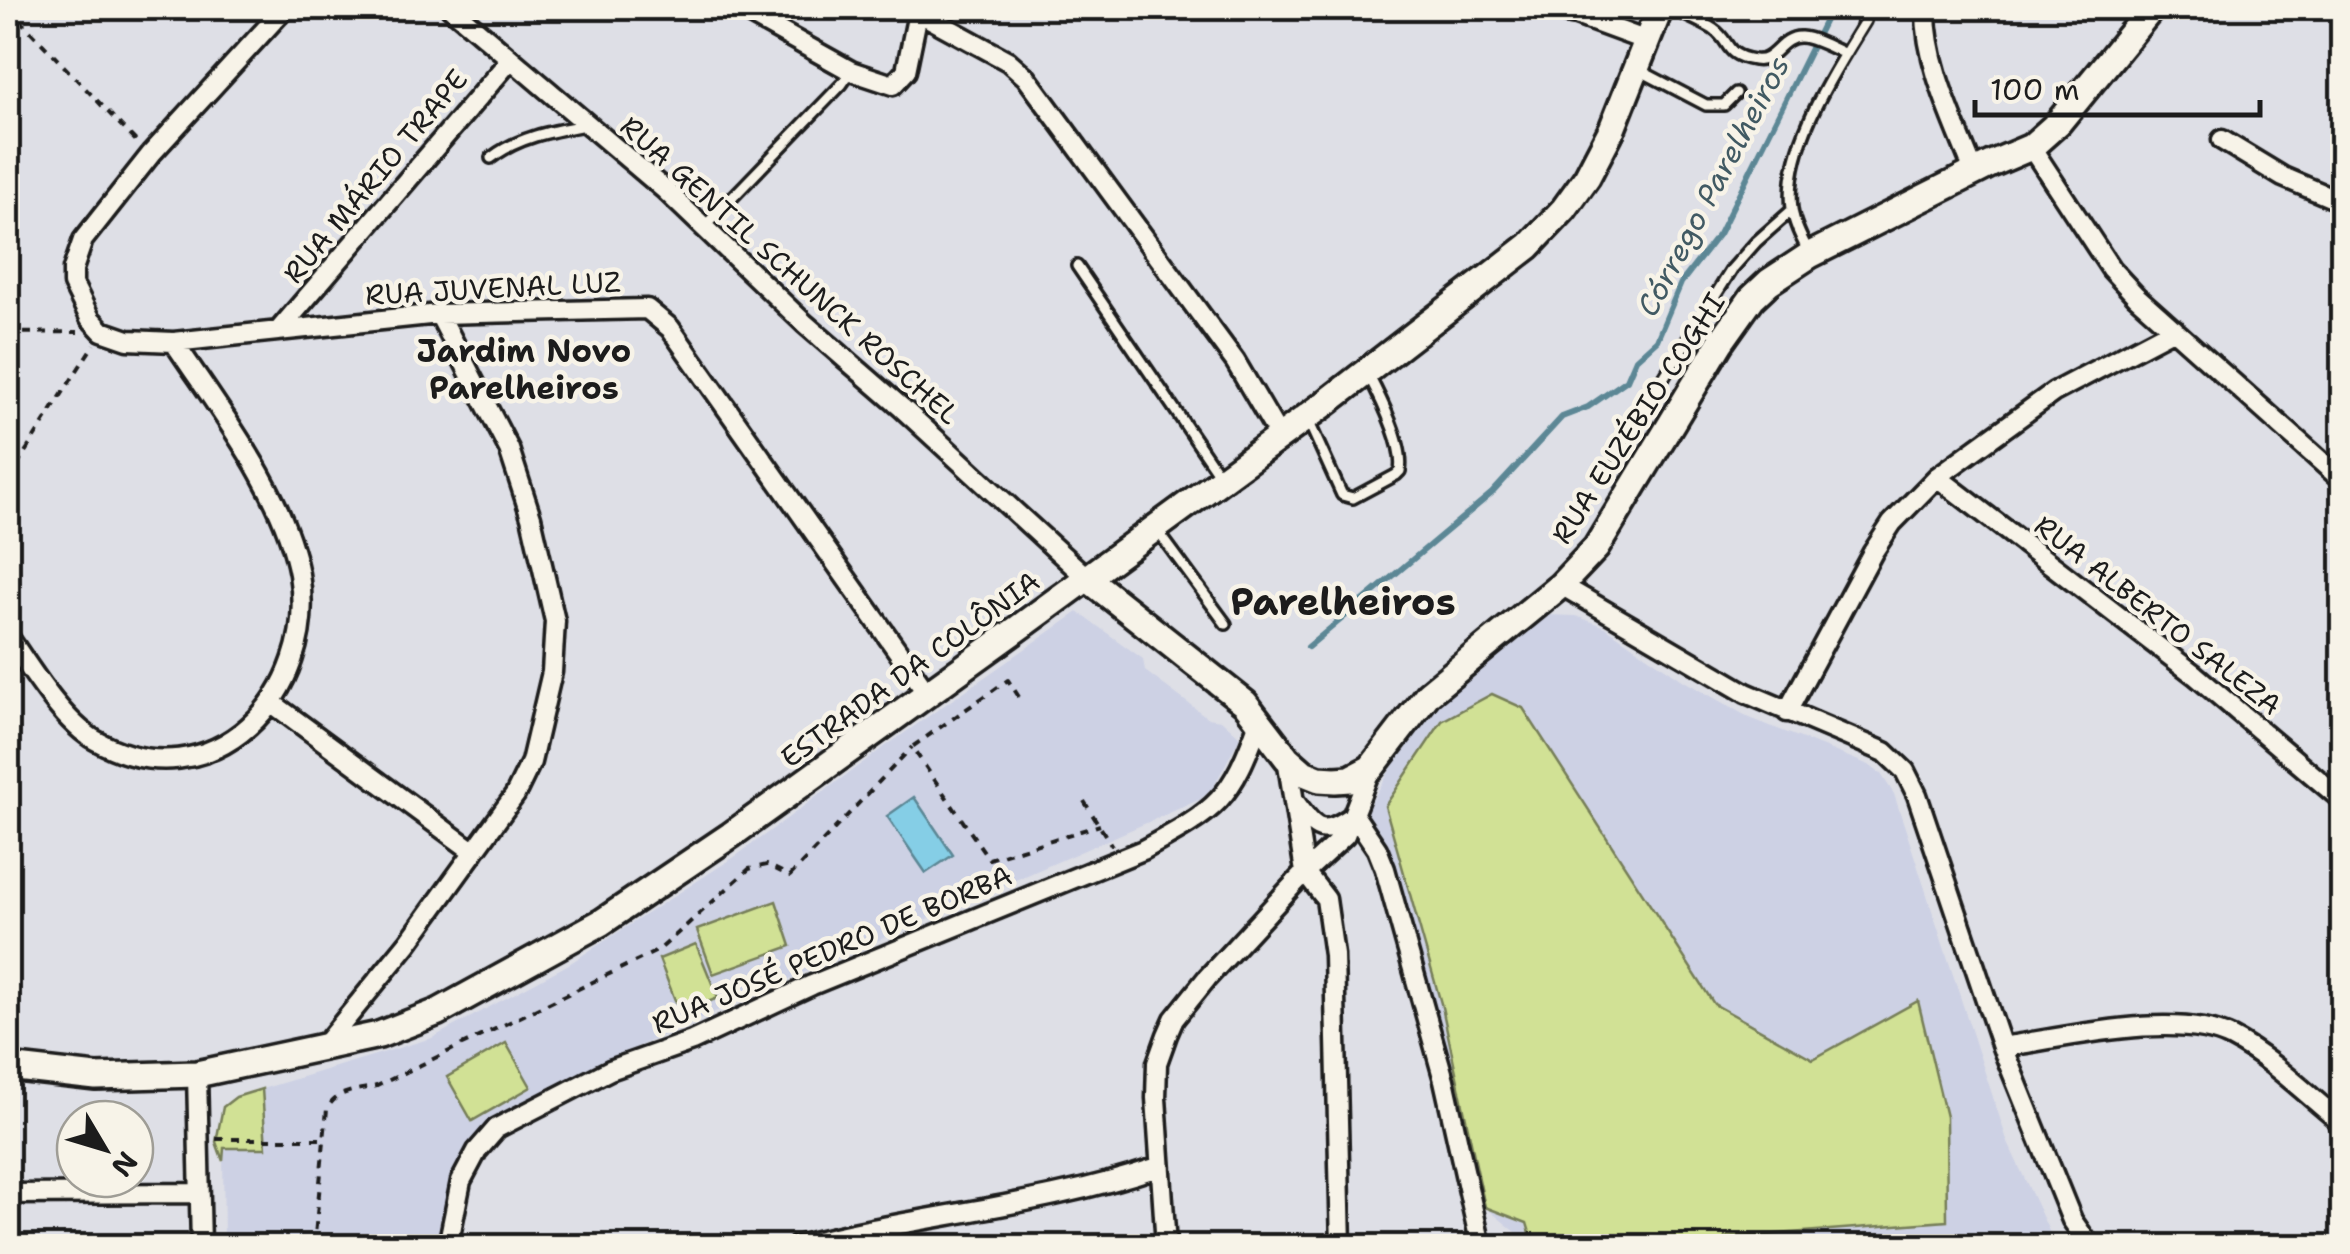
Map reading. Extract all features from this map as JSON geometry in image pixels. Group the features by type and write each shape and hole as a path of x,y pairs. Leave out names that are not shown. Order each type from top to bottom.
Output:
{"main road":[{"name":"ESTRADA DA COLÔNIA","path":"8,1067 96,1076 197,1074 379,1035 438,1012 602,922 731,835 922,686 1087,578 1367,372 1529,246 1587,177 1612,130 1660,8"},
{"name":"RUA EUZÉBIO COGHI","path":"1561,586 1596,548 1739,316 1769,282 1810,254 2031,147 2058,123 2152,8"},
{"path":"1087,578 1226,687 1260,718 1286,758 1319,779 1350,779 1372,768 1428,694 1561,586"}],"street":[{"path":"102,331 77,297 73,269 83,240 151,154 284,8"},
{"name":"RUA GENTIL SCHUNCK ROSCHEL","path":"451,8 665,190 804,323 1087,578"},
{"path":"738,8 851,71 893,86 902,79 909,62 919,10 1008,61 1026,77 1234,361 1279,436"},
{"path":"1537,8 1576,15 1647,40"},
{"path":"1926,8 1926,28 1939,81 1974,172"},
{"name":"RUA MÁRIO TRAPE","path":"280,330 511,59"},
{"path":"2222,140 2282,177 2342,202"},
{"path":"2031,147 2111,269 2136,296 2342,480"},
{"name":"RUA JUVENAL LUZ","path":"102,331 128,340 174,342 439,314 647,309 659,316 922,686"},
{"path":"324,1046 408,944 515,795 531,762 552,672 555,622 531,517 509,449 439,314"},
{"path":"1786,712 1873,552 1892,523 1937,478 2054,392 2174,329"},
{"path":"8,636 62,710 92,738 125,753 190,758 227,744 272,704 295,658 301,610 299,575 289,536 250,458 174,342"},
{"name":"RUA ALBERTO SALEZA","path":"1937,478 2195,675 2342,800"},
{"name":"RUA EUZÉBIO COGHI","path":"1561,586 1746,693 1885,752 1905,771 1917,795 2002,1046 2072,1220 2090,1246"},
{"path":"272,704 474,852"},
{"name":"RUA JOSÉ PEDRO DE BORBA","path":"448,1246 461,1181 476,1151 497,1128 610,1070 692,1042 812,984 992,914 1202,818 1225,794 1244,764 1260,718"},
{"path":"1286,758 1305,872 1326,899 1334,955 1341,1246"},
{"path":"1166,1246 1158,1167 1156,1063 1174,1018 1305,872 1345,835 1372,768"},
{"path":"1295,802 1320,830 1332,830 1354,815"},
{"path":"1354,815 1377,849 1396,899 1444,1080 1481,1246"},
{"path":"2002,1046 2172,1024 2204,1028 2230,1037 2261,1057 2341,1120"},
{"path":"197,1074 201,1246"},
{"path":"797,1246 1063,1195 1158,1167"},
{"path":"8,1194 198,1193"}],"lane":[{"path":"1670,8 1716,31 1730,52 1758,61 1770,57 1786,41 1804,37 1845,54"},
{"path":"1810,254 1792,210 1792,179 1798,152 1865,21"},
{"path":"1636,68 1706,105 1724,105 1736,92"},
{"path":"703,228 851,71"},
{"path":"491,158 506,146 588,125"},
{"path":"1615,455 1732,269 1792,210"},
{"path":"1077,266 1222,478"},
{"path":"1306,417 1342,495 1353,498 1400,472 1401,459 1391,428 1367,372"},
{"path":"1156,527 1226,624"}],"path":[{"path":"8,8 151,154"},
{"path":"8,333 102,331"},
{"path":"8,479 102,331"},
{"path":"314,1246 327,1109 340,1094 376,1086 650,955 749,869 767,865 790,876 912,747 1008,680 1019,697"},
{"path":"912,747 989,858 1100,825"},
{"path":"1084,801 1120,858"},
{"path":"216,1139 324,1139"}],"shaded area":[{"path":"1078,612 1143,659 1145,671 1208,718 1221,720 1240,737 1213,788 1201,799 575,1075 504,1116 463,1159 446,1209 439,1246 224,1246 223,1148 266,1148 262,1089 432,1038 569,964 736,856"},
{"path":"1545,615 1576,616 1605,627 1684,681 1750,718 1869,765 1881,774 1894,794 2008,1143 2056,1246 1526,1246 1522,1237 1485,1207 1403,896 1380,841 1364,815 1429,703"}],"green space":[{"path":"1492,694 1523,708 1714,1004 1813,1059 1918,1001 1946,1117 1947,1221 1725,1238 1724,1246 1534,1246 1527,1223 1485,1207 1442,1007 1385,806 1442,721"},
{"path":"776,901 791,946 713,974 697,930"},
{"path":"696,944 718,998 680,1013 659,959"},
{"path":"506,1043 531,1087 472,1121 447,1077"},
{"path":"262,1089 266,1148 224,1148 223,1161 216,1142 223,1107 236,1097"}],"water":[{"path":"914,797 953,855 926,873 887,816"}],"waterway":[{"name":"Córrego Parelheiros","path":"1308,647 1492,493 1562,417 1588,407 1627,380 1636,359 1657,340 1681,283 1719,234 1831,8"}],"district":[{"name":"Jardim Novo Parelheiros","path":"524,368"},
{"name":"Parelheiros","path":"1343,601"}]}
